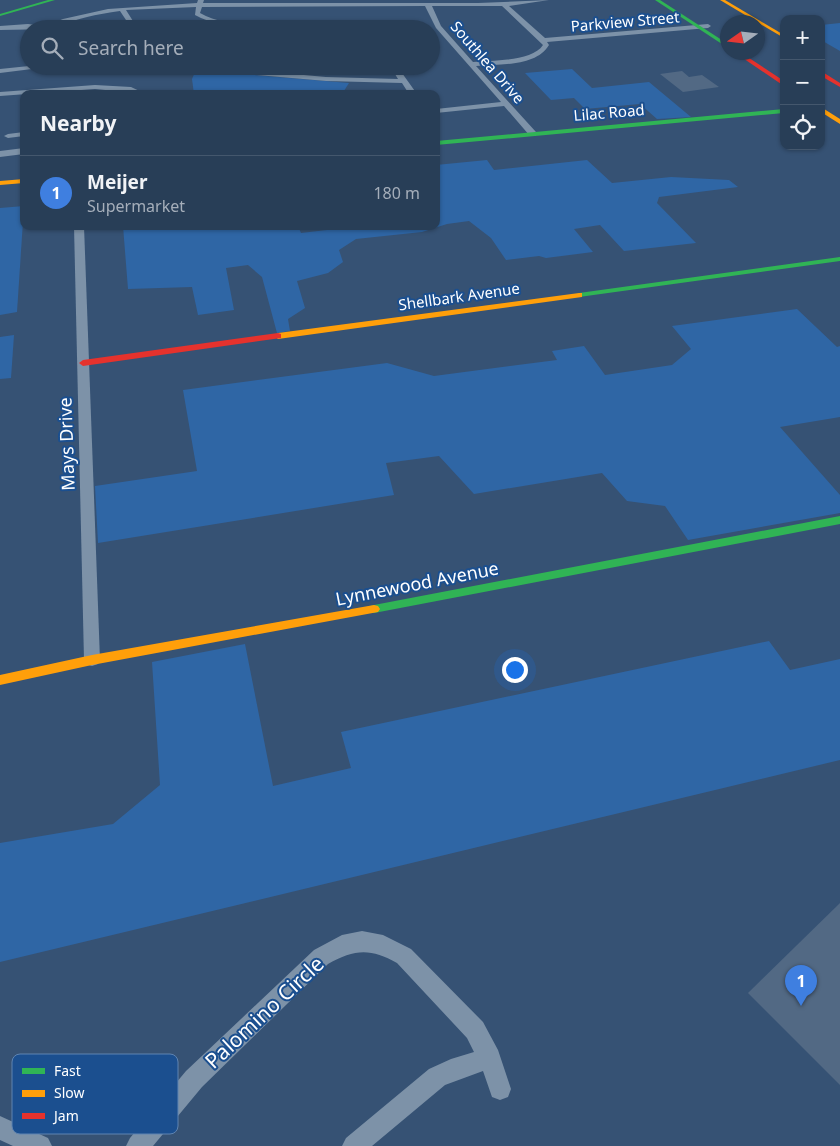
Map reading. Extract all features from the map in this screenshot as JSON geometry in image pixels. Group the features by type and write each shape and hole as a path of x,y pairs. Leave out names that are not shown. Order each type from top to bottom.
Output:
{"main road":[{"path":"0,15 53,0"},
{"path":"657,0 702,27 720,35"},
{"path":"667,0 720,41"},
{"path":"722,0 780,35"},
{"path":"710,4 728,15"},
{"path":"765,38 780,48"},
{"path":"748,60 780,81"},
{"path":"760,60 780,73"},
{"path":"825,76 840,85"},
{"path":"827,107 840,122"},
{"name":"Lilac Road","path":"440,143 780,111"},
{"path":"0,183 20,181"},
{"name":"Shellbark Avenue","path":"83,363 840,258"},
{"name":"Lynnewood Avenue","path":"0,680 92,660 297,624 840,520"}],"street":[{"path":"68,20 78,16 200,2 503,4 546,0"},
{"path":"200,2 197,12 198,16 209,20"},
{"name":"Southlea Drive","path":"428,4 435,20"},
{"path":"470,64 522,59 544,53 546,48 544,40 503,4"},
{"path":"123,10 129,20"},
{"name":"Parkview Street","path":"544,40 702,27"},
{"path":"0,28 20,28"},
{"name":"Southlea Drive","path":"440,29 532,134"},
{"path":"0,71 20,69"},
{"path":"272,75 326,80 403,81"},
{"path":"399,75 410,90"},
{"path":"86,90 119,88 128,90"},
{"path":"0,94 20,93"},
{"path":"440,111 506,104"},
{"path":"8,136 20,134"},
{"path":"0,154 20,152"},
{"name":"Mays Drive","path":"79,230 92,660"},
{"name":"Palomino Circle","path":"178,1097 218,1055 321,957 333,949 361,941 377,942 404,956 475,1030 490,1058 500,1089"},
{"path":"354,1146 437,1077 451,1070 490,1058"},
{"path":"0,1128 12,1133"},
{"path":"13,1134 40,1146"},
{"name":"Palomino Circle","path":"138,1146 147,1134"}],"shaded area":[{"path":"840,23 840,51 825,42 825,25"},
{"path":"572,69 592,88 649,82 691,117 657,119 640,104 585,109 574,98 551,100 525,73"},
{"path":"194,75 255,75 349,83 345,90 193,90 192,79"},
{"path":"487,160 494,170 587,160 612,183 671,177 729,180 738,187 659,197 657,203 696,243 624,251 600,225 574,229 593,252 546,258 539,256 506,260 491,238 469,221 440,226 440,165"},
{"path":"20,206 20,230 22,230 17,312 0,315 0,208"},
{"path":"123,230 300,230 301,233 327,230 428,230 356,239 339,250 343,262 328,273 297,281 305,308 288,319 290,331 277,333 262,277 248,265 226,268 234,310 198,315 192,287 128,289"},
{"path":"797,309 837,347 840,346 840,417 780,427 840,495 840,513 688,540 665,506 627,501 602,473 474,494 439,456 386,463 394,495 98,543 95,486 197,471 183,390 387,363 434,376 557,360 552,351 584,346 605,375 672,365 691,349 672,326"},
{"path":"14,335 11,378 0,379 0,337"},
{"path":"769,641 790,670 840,659 840,760 0,962 0,843 113,824 160,785 152,662 245,644 273,786 351,768 341,732"}],"building":[{"path":"682,71 689,77 702,75 719,87 683,92 660,74"},
{"path":"840,903 840,1085 748,993"}],"traffic: fast":[{"path":"0,15 53,0"},
{"path":"657,0 720,42"},
{"path":"440,143 780,111"},
{"path":"579,295 840,259"},
{"path":"374,609 840,520"}],"traffic: slow":[{"path":"722,0 780,35"},
{"path":"825,112 840,122"},
{"path":"0,183 20,181"},
{"path":"278,336 579,295"},
{"path":"0,680 92,660 374,609"}],"traffic: jam":[{"path":"748,60 780,81"},
{"path":"825,76 840,85"},
{"path":"83,363 278,336"}],"place":[{"name":"Meijer","path":"801,1006"}]}
